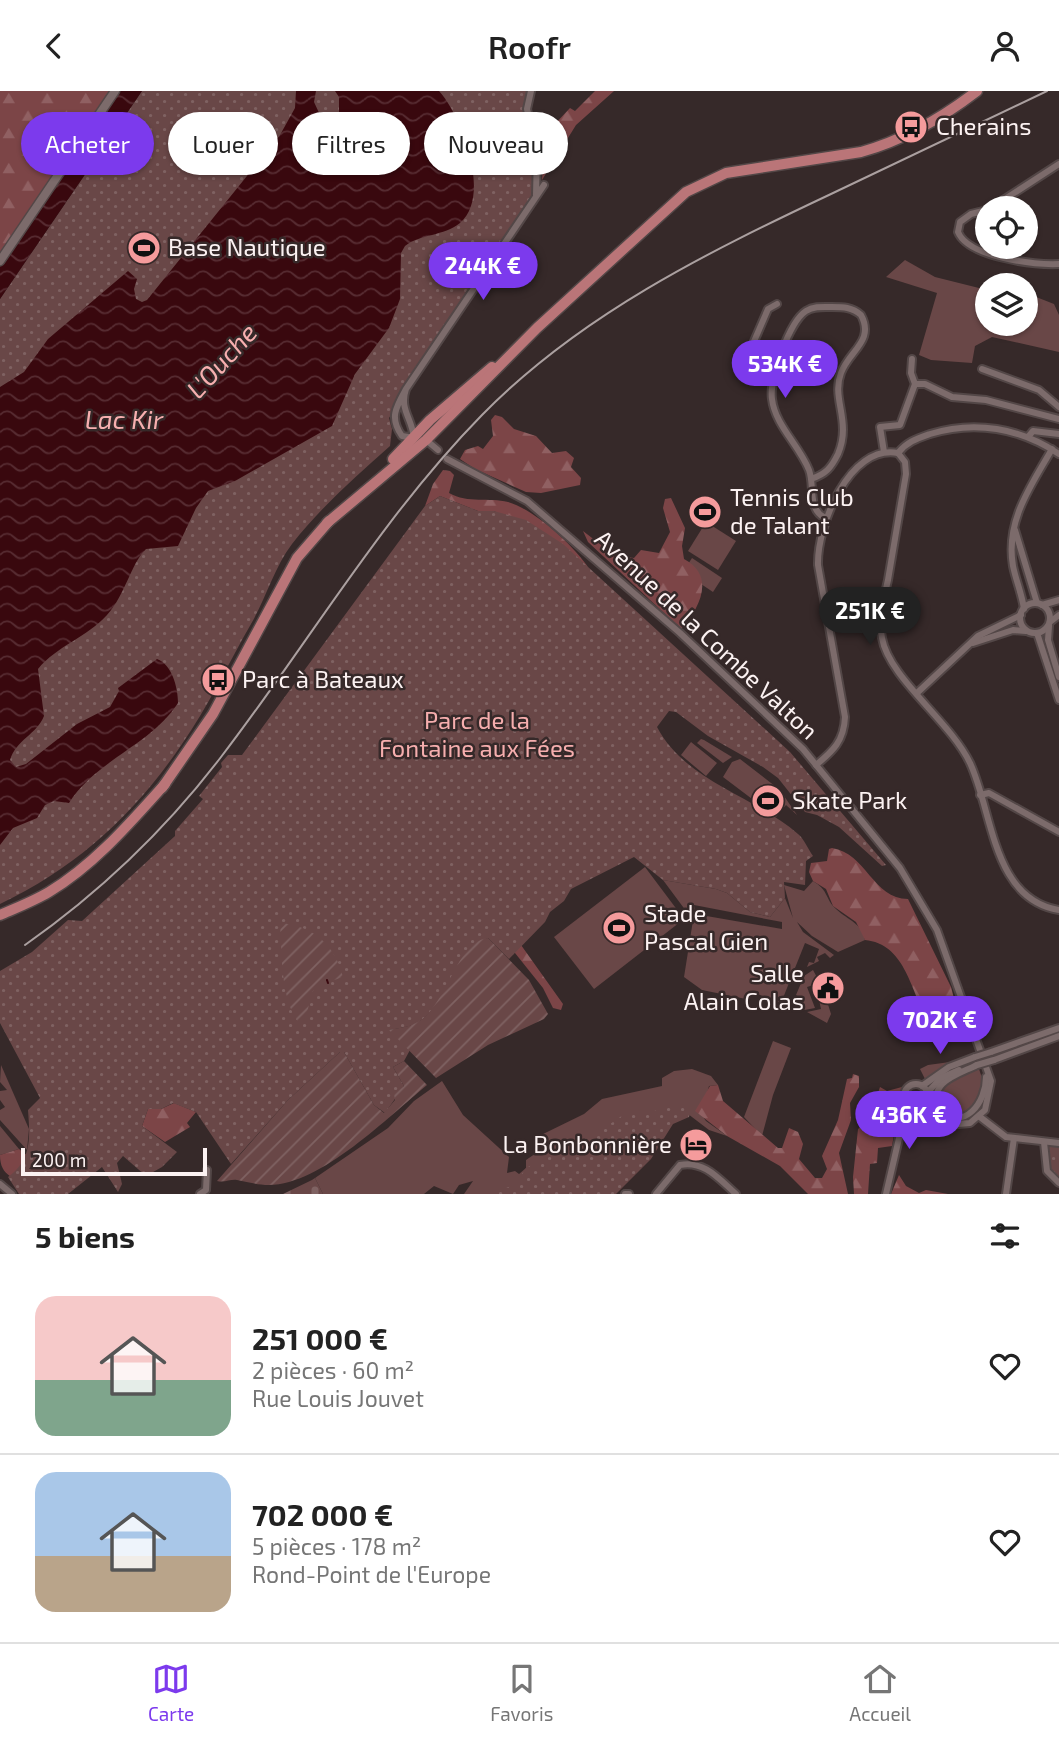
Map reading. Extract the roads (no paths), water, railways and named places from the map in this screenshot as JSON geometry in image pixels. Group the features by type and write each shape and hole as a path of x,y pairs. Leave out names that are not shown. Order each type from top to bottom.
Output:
{"main road":[{"path":"327,523 426,440 537,328 665,208 699,184 726,173 861,152 883,145 935,120 977,91"},
{"path":"162,788 204,728 297,558 327,523 414,437 537,328"},
{"path":"426,440 434,425 484,374"},
{"path":"414,437 426,440"},
{"path":"399,462 411,447 414,437"},
{"path":"0,915 49,892 73,875 122,831 162,788 208,730 248,657 248,648"},
{"path":"225,702 240,661"}],"street":[{"path":"0,261 115,91"},
{"path":"531,91 527,109 537,153 536,197"},
{"path":"1009,196 1059,164"},
{"path":"406,389 402,409 413,427 414,437 402,436 393,420 406,389 544,185"},
{"path":"975,213 960,222 958,232 967,243 975,246"},
{"path":"1017,259 1059,264"},
{"path":"750,380 741,368 742,361 750,353 768,309 777,304"},
{"path":"811,479 828,471 842,445 845,424 839,379 846,361 865,339 866,326 862,315 853,309 815,307 806,311 796,321 771,385 773,405 811,479 814,506 825,518"},
{"path":"750,353 777,366"},
{"path":"884,452 880,427 900,425 915,384 911,373 912,359"},
{"path":"982,369 1039,390 1059,407"},
{"path":"915,384 925,384 953,397 1059,419"},
{"path":"898,453 909,442 951,429 995,428 1028,437 1059,454"},
{"path":"1028,437 1033,431 1059,434"},
{"path":"426,440 438,450"},
{"path":"1027,631 1021,624 1022,612 1013,566 1015,528 1019,506 1052,449"},
{"path":"816,765 832,753 840,740 845,717 818,565 819,540 825,518 838,493 854,472 884,452 898,453 905,462 906,474 881,632 891,662 955,736 970,765 1008,874 1030,898 1059,910"},
{"name":"Avenue de la Combe Valton","path":"447,459 471,474 500,485 554,521 765,711 816,765 877,838 914,889 937,930 986,1072"},
{"path":"1015,528 1039,604 1049,612 1049,649 1059,677"},
{"path":"917,693 978,636 1039,604 1059,600"},
{"path":"971,644 1013,630 1037,633 1059,615"},
{"path":"1037,633 1059,700"},
{"path":"980,795 989,793 1059,832"},
{"path":"922,1086 949,1067 1059,1028"},
{"path":"928,1092 946,1075 1059,1036"},
{"path":"977,1065 941,1084 936,1095 937,1107 946,1115 966,1116 981,1103 986,1087"},
{"path":"980,1117 986,1072"},
{"path":"907,1104 950,1125 966,1125 980,1117 990,1091 986,1072"},
{"path":"886,1194 907,1104 904,1097 907,1089 915,1084 922,1086 928,1092 932,1111 946,1120 960,1122 980,1117"},
{"path":"900,1127 917,1108 928,1101"},
{"path":"980,1117 1006,1137 1059,1143"},
{"path":"1006,1194 1014,1138"},
{"path":"1044,1142 1047,1171 1059,1183"},
{"path":"656,1194 683,1164 708,1169 736,1194"},
{"path":"203,1192 207,1170"},
{"path":"0,1184 12,1194"}],"water":[{"path":"120,91 142,91 128,112 106,112"},
{"name":"Lac Kir","path":"296,91 316,91 314,102 319,112 293,112"},
{"name":"Lac Kir","path":"335,91 439,91 453,112 424,112 424,175 473,175 473,195 469,211 454,227 405,246 401,253 400,299 389,328 355,374 332,426 235,481 208,491 196,508 178,546 146,549 107,615 38,669 44,716 37,728 13,753 10,760 16,767 26,764 77,724 110,707 118,688 157,659 170,671 178,703 167,718 153,730 94,775 69,803 54,801 45,805 37,818 13,828 0,845 0,387 24,372 48,339 128,271 137,279 134,289 136,299 142,302 147,300 248,175 278,175 280,135 292,113 292,175 410,175 410,112 339,112 339,97"},
{"path":"63,175 85,175 0,299 0,267"}],"railway":[{"path":"25,945 105,882 200,784 411,496 482,415 520,379 603,317 691,263 1047,91"}],"place":[{"name":"Cherains","path":"911,127"},
{"name":"Base Nautique","path":"144,248"},
{"name":"Tennis Club de Talant","path":"705,512"},
{"name":"Parc à Bateaux","path":"218,680"},
{"name":"Skate Park","path":"768,801"},
{"name":"Stade Pascal Gien","path":"619,928"},
{"name":"Salle Alain Colas","path":"828,988"},
{"name":"La Bonbonnière","path":"696,1145"}],"water label":[{"name":"L'Ouche","path":"222,361"}],"park label":[{"name":"Parc de la Fontaine aux Fées","path":"477,735"}]}
